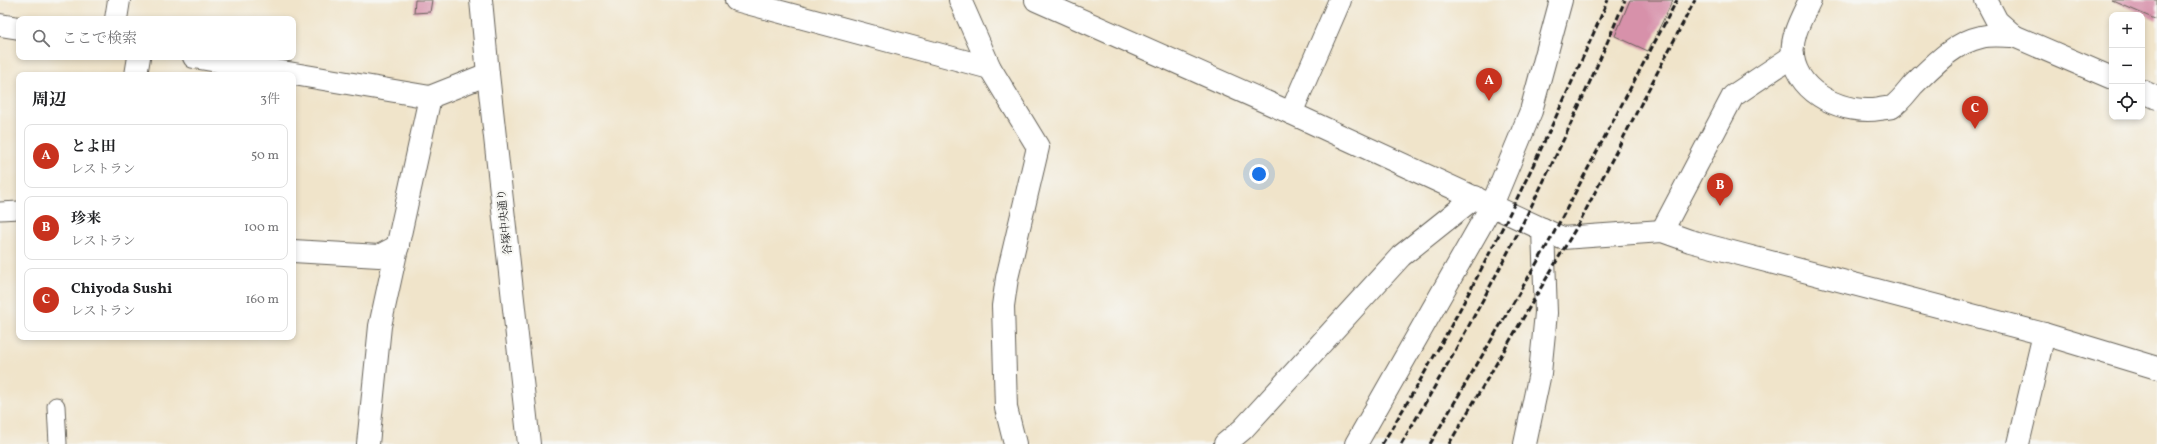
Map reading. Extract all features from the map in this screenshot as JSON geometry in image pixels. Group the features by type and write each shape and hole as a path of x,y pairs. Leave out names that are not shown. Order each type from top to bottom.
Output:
{"street":[{"path":"116,16 119,0"},
{"name":"谷塚中央通り","path":"481,0 529,444"},
{"path":"736,0 990,68"},
{"path":"960,0 990,68 1038,147 1003,306 1006,408 1015,444"},
{"path":"1036,0 1291,113 1562,238 1662,231 1690,241 2044,334 2157,368"},
{"path":"1291,113 1340,0"},
{"path":"1356,444 1531,111 1561,0"},
{"path":"1810,0 1797,27 1793,56 1802,79 1822,99 1839,105 1868,111 1892,107 1955,47 1982,36 2014,36"},
{"path":"1986,0 1997,21 2014,36 2109,77"},
{"path":"0,25 16,28"},
{"path":"1662,231 1733,96 1793,56"},
{"path":"136,72 138,60"},
{"path":"212,60 282,72"},
{"path":"296,74 430,97 488,74"},
{"path":"2145,92 2157,98"},
{"path":"368,444 380,326 430,97"},
{"path":"1225,444 1244,429 1401,256 1484,201"},
{"path":"1525,444 1540,373 1546,313 1543,229"},
{"path":"296,250 379,256 398,246"},
{"path":"2018,444 2044,334"}],"lane":[{"path":"0,211 16,210"},
{"path":"56,406 58,444"}],"building":[{"path":"415,0 432,0 430,12 414,13"},
{"path":"1630,0 1673,0 1648,51 1615,36"},
{"path":"2111,0 2157,0 2157,20 2145,15 2145,12 2139,12"}],"railway":[{"path":"1382,444 1414,391 1475,282 1558,113 1608,0"},
{"path":"1401,444 1463,336 1521,226 1575,114 1625,0"},
{"path":"1430,444 1548,244 1677,0"},
{"path":"1449,444 1579,223 1695,0"}],"place":[{"name":"とよ田","path":"1489,101"},
{"name":"Chiyoda Sushi","path":"1975,129"},
{"name":"珍来","path":"1720,206"}]}
